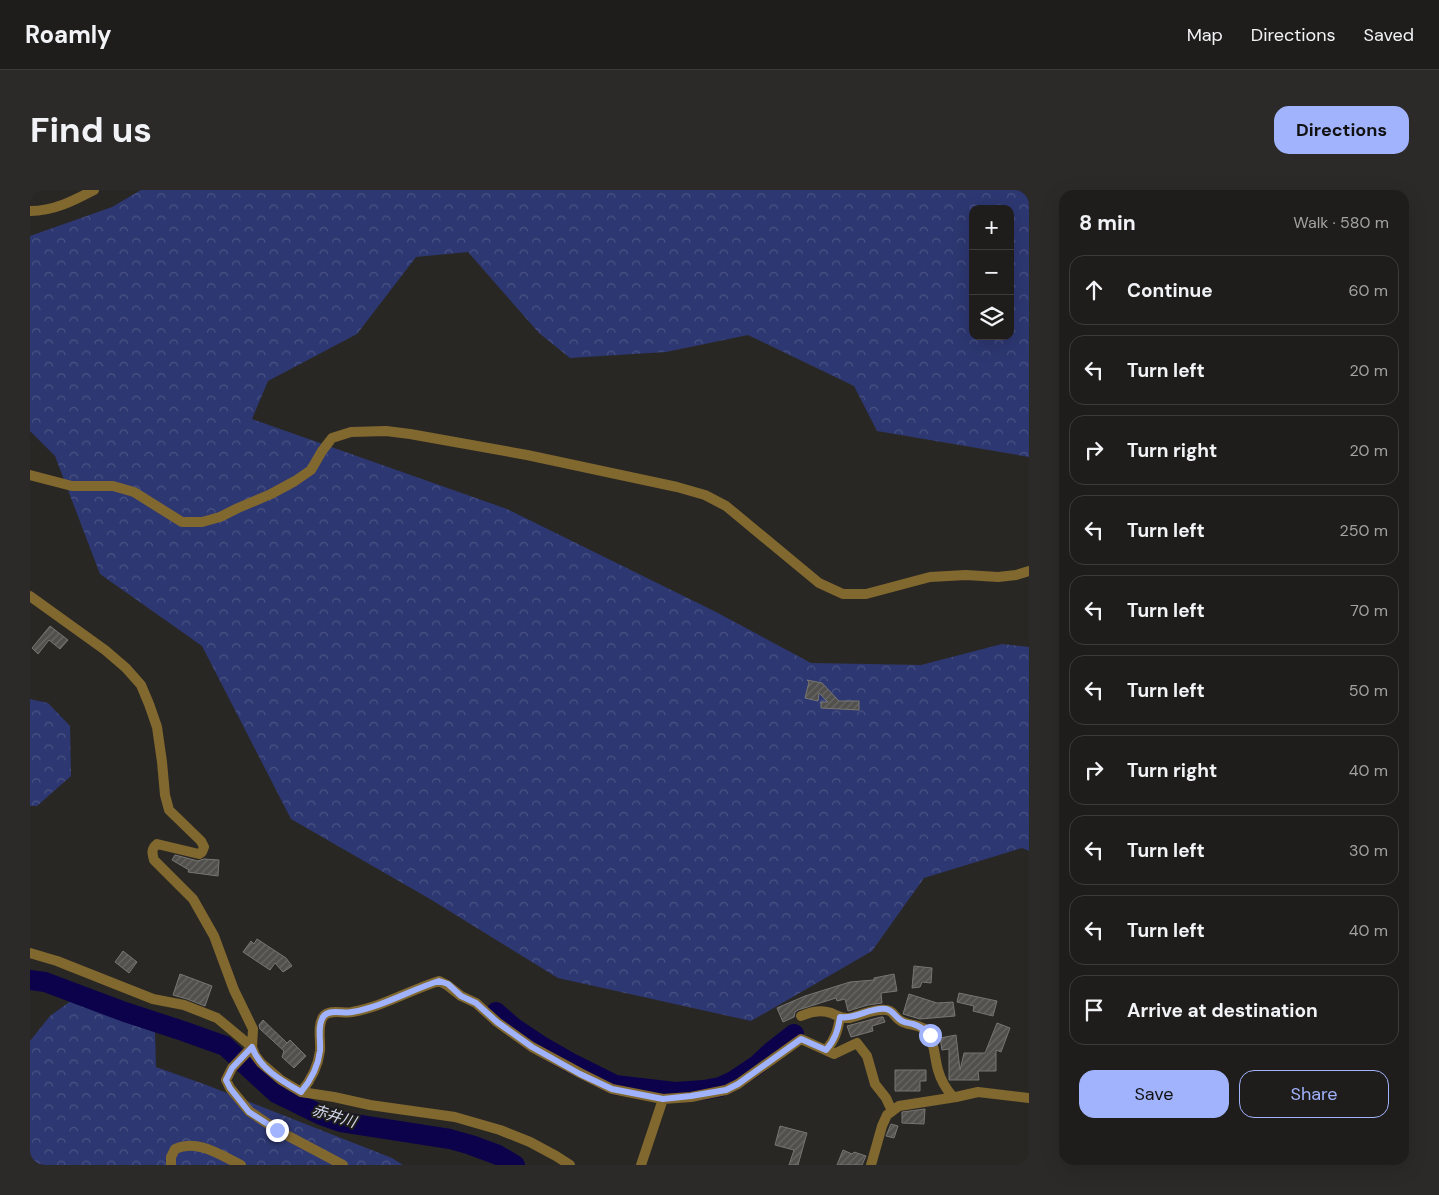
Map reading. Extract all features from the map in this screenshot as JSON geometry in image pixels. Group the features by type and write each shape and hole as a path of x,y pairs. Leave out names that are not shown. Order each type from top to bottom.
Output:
{"street":[{"path":"30,211 56,208 71,203 94,190"},
{"path":"30,475 72,486 113,486 134,492 182,522 202,522 220,517 296,481 311,470 332,438 351,432 386,431 527,455 705,494 726,506 819,583 843,594 866,594 930,577 966,576 998,578 1016,576 1029,571"},
{"path":"30,596 105,650 126,668 140,685 149,704 156,727 165,795 169,810 201,841 204,847 199,854 157,844 152,853 154,860 193,899 214,936 234,990 253,1028 249,1050 232,1068 226,1080 230,1088 249,1112 277,1130 343,1165"},
{"path":"30,954 65,964 154,999 184,1005 217,1018 261,1063 281,1080 301,1092 334,1096 370,1105 455,1117 500,1130 530,1142 570,1165"},
{"path":"301,1092 311,1080 314,1072 320,1050 319,1038 322,1018 326,1014 332,1012 350,1013 365,1009 439,981 448,984 461,996 476,1003 497,1022 532,1047 580,1074 612,1089 663,1099 726,1090 738,1084 801,1039 834,1054 857,1043 867,1056 875,1084 886,1098 892,1111"},
{"path":"800,1016 810,1013 828,1012 846,1018 887,1009 901,1021 916,1025 930,1035 943,1085 953,1097"},
{"path":"826,1050 833,1042 840,1017"},
{"path":"871,1165 887,1115 899,1106 978,1092 1029,1098"},
{"path":"641,1165 663,1099"},
{"path":"171,1165 171,1157 175,1149 192,1145 205,1148 241,1165"}],"green space":[{"path":"141,190 1029,190 1029,457 877,431 854,386 748,335 666,352 570,358 539,333 468,252 416,257 357,334 268,381 252,419 507,509 716,612 811,663 921,665 1002,644 1029,647 1029,851 1022,848 924,878 872,951 751,1021 558,978 430,899 291,819 202,646 100,574 55,456 30,431 30,236 112,207"},
{"path":"30,699 48,703 70,726 71,776 37,806 30,806"},
{"path":"72,1000 155,1032 156,1067 392,1158 403,1165 30,1165 30,1041 50,1016"}],"building":[{"path":"50,626 68,640 60,649 49,640 38,654 32,648"},
{"path":"807,680 822,683 839,701 859,701 859,710 821,708 821,702 828,702 819,693 818,701 805,698 809,682"},
{"path":"175,855 198,861 204,859 219,860 218,876 188,872 189,870 172,860"},
{"path":"257,939 286,958 292,966 283,972 275,963 270,970 243,952 251,941 254,944"},
{"path":"123,951 137,962 129,973 115,962"},
{"path":"914,966 932,968 931,983 922,982 920,987 912,988"},
{"path":"180,974 212,986 205,1006 173,995"},
{"path":"894,974 897,991 881,993 882,1003 848,1011 845,999 837,1001 836,998 798,1010 795,1012 794,1017 783,1022 777,1008 805,996 850,982 874,980 874,978"},
{"path":"959,993 997,1001 993,1016 973,1011 974,1006 957,1002"},
{"path":"909,994 937,1003 953,1002 955,1016 920,1019 903,1014"},
{"path":"883,1017 885,1022 872,1026 873,1031 851,1037 847,1026"},
{"path":"263,1020 287,1043 290,1040 306,1056 294,1068 282,1057 284,1051 260,1029 259,1025"},
{"path":"997,1023 1010,1028 1001,1052 996,1050 996,1071 978,1071 979,1080 949,1080 949,1049 942,1050 940,1038 956,1035 960,1070 964,1053 985,1053"},
{"path":"895,1070 926,1070 926,1081 920,1081 920,1091 895,1091"},
{"path":"925,1109 924,1124 902,1123 902,1112"},
{"path":"891,1124 898,1126 894,1138 886,1136"},
{"path":"780,1126 807,1133 798,1165 789,1165 794,1150 775,1145"},
{"path":"843,1150 852,1154 854,1152 866,1156 862,1165 837,1165"}],"waterway":[{"name":"赤井川","path":"30,980 45,982 225,1046 276,1093 321,1115 341,1122 450,1139 498,1155 515,1165"},
{"path":"496,1012 513,1027 543,1047 615,1085 675,1092 720,1087 733,1081 757,1065 794,1034"}],"route":[{"path":"277,1130 249,1112 226,1080 232,1068 252,1047 261,1063 281,1080 301,1092 311,1080 314,1072 320,1050 319,1038 322,1018 326,1014 332,1012 350,1013 365,1009 439,981 448,984 461,996 476,1003 497,1022 532,1047 580,1074 612,1089 663,1099 726,1090 738,1084 801,1039 826,1050 833,1042 840,1017 846,1018 887,1009 901,1021 916,1025 930,1035"}]}
